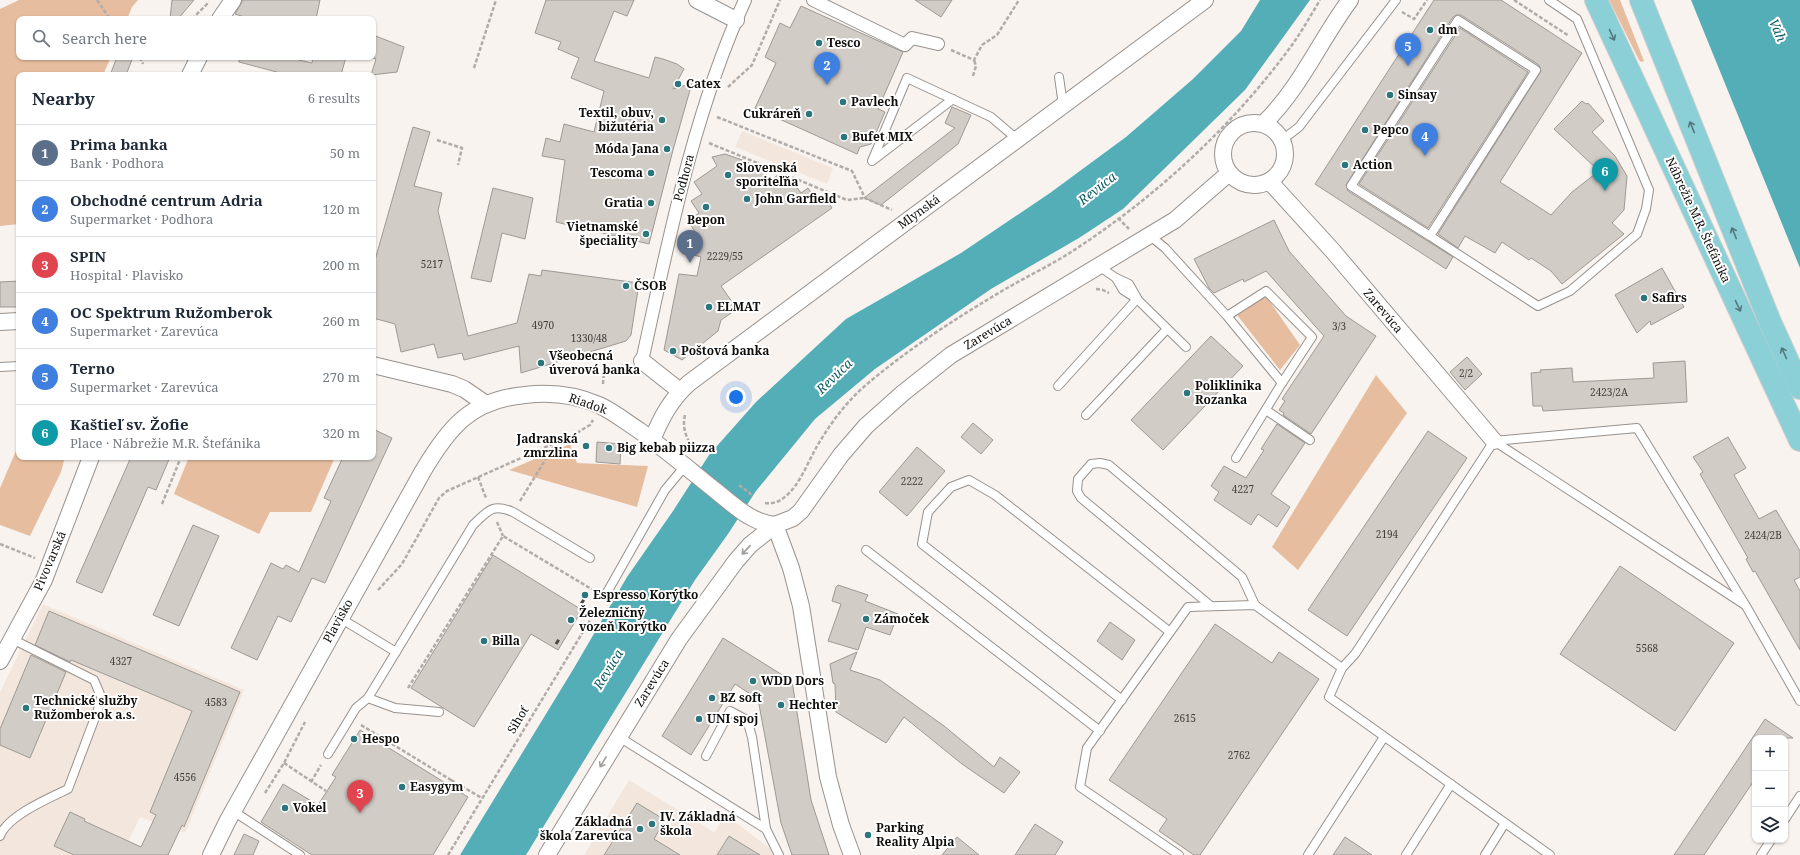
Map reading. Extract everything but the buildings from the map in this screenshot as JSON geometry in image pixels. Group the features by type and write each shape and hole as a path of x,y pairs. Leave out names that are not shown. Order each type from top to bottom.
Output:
{"main road":[{"name":"Nábrežie M.R. Štefánika","path":"1596,0 1800,440"},
{"path":"1641,0 1770,322 1800,388"}],"street":[{"path":"697,0 736,20"},
{"name":"Podhora","path":"642,361 664,258 695,137 712,83 744,0"},
{"path":"813,0 905,45 912,38 941,46"},
{"name":"Mlynská","path":"652,440 666,409 680,391 1205,0"},
{"path":"1263,124 1277,111 1289,95 1336,19 1350,0"},
{"path":"222,16 232,1"},
{"path":"192,72 198,60"},
{"path":"1251,123 1263,124 1278,133 1282,140 1286,155 1284,164 1276,177 1270,182 1263,185 1248,185 1240,183 1229,173 1226,167 1223,148 1229,136 1238,127 1251,123"},
{"name":"Zarevúca","path":"548,855 679,639 736,560 750,545 775,524 793,518 800,511 841,455 866,426 903,393 951,355 1100,267 1175,220 1229,173"},
{"name":"Zarevúca","path":"1270,182 1332,250 1494,441"},
{"path":"0,322 16,321"},
{"path":"642,361 680,391"},
{"path":"376,366 452,384 464,389 486,404"},
{"name":"Riadok","path":"486,404 515,396 537,393 565,395 604,408 616,414 652,440 744,513 762,523 775,524"},
{"name":"Plavisko","path":"210,855 340,618 423,471 452,429 468,414 486,404"},
{"name":"Pivovarská","path":"0,661 44,580 90,460"},
{"path":"775,524 791,568 801,606 828,776 841,825 852,855"}],"lane":[{"path":"1282,140 1299,127 1396,0"},
{"path":"1430,236 1536,70 1458,20 1352,186 1538,306 1570,291 1637,234 1646,208 1649,190 1577,19 1549,0"},
{"path":"1059,77 1063,105"},
{"path":"953,99 872,161 907,78 953,99 991,117 1018,140"},
{"path":"1149,235 1165,248 1227,316 1282,382"},
{"path":"1100,267 1116,278 1123,290 1137,299 1167,330 1186,346"},
{"path":"1227,316 1266,291 1312,337 1282,382 1236,458"},
{"path":"1058,386 1137,299"},
{"path":"1086,415 1167,330"},
{"path":"0,367 16,366"},
{"path":"1266,410 1310,440"},
{"path":"1494,441 1637,428 1746,606 1800,701"},
{"path":"1494,441 1746,606"},
{"path":"1494,441 1355,654 1342,668 1329,697 1550,855"},
{"path":"1211,606 1081,498 1077,491 1078,479 1091,464 1100,463 1109,465 1242,577 1255,605 1342,668"},
{"path":"605,596 664,490 690,470"},
{"path":"1122,700 922,544 928,512 951,487 969,480 995,495 1170,632"},
{"path":"328,754 356,708 368,698 473,525 490,509 504,508 513,512 590,558"},
{"path":"866,550 1100,731"},
{"path":"1178,855 1080,787 1087,748 1188,607 1255,605"},
{"path":"340,618 396,652"},
{"path":"0,836 3,829 29,808 68,789 102,699 94,680 12,639"},
{"path":"368,698 395,708 439,712"},
{"path":"706,756 730,711 747,720 752,737 766,829 779,855"},
{"path":"619,737 766,829"},
{"path":"1308,855 1384,737"},
{"path":"1406,855 1451,784"},
{"path":"1788,814 1800,796"},
{"path":"233,811 296,854"},
{"path":"1485,855 1505,823"},
{"path":"1762,855 1769,843"}],"path":[{"path":"98,0 108,16"},
{"path":"195,16 213,0"},
{"path":"474,68 496,0"},
{"path":"780,0 752,64 703,111 852,171 865,198"},
{"path":"973,76 976,66 974,60 982,45 997,35 1019,0"},
{"path":"760,502 765,504 775,503 786,496 799,480 817,446 841,411 865,386 901,357 1001,292 1068,254 1150,194 1184,165 1268,77 1293,44 1320,0"},
{"path":"1414,19 1427,0"},
{"path":"1514,0 1577,41 1588,43"},
{"path":"941,46 974,60"},
{"path":"141,60 143,64"},
{"path":"695,137 847,200 865,198 910,219"},
{"path":"437,140 462,148 458,165"},
{"path":"603,384 604,370 642,361"},
{"path":"687,411 684,419 686,435 694,449"},
{"path":"375,595 402,564 439,498 447,491 575,434 590,425 593,419"},
{"path":"513,512 555,443"},
{"path":"162,504 180,460"},
{"path":"408,688 503,536 585,587 605,596"},
{"path":"0,544 39,560"},
{"name":"Sihoť","path":"448,855 605,596"},
{"path":"248,820 284,763 307,718"},
{"path":"350,718 482,798"},
{"path":"311,782 328,754"},
{"path":"284,763 326,791"}],"shaded area":[{"path":"19,0 138,0 132,7 128,16 16,16 16,60 110,60 104,72 16,72 16,224 0,226 0,9"},
{"path":"1609,0 1620,0 1644,61 1641,62 1639,60"},
{"path":"742,131 833,168 827,184 735,147"},
{"path":"1266,296 1300,345 1280,370 1237,315"},
{"path":"1376,375 1407,413 1298,570 1272,547"},
{"path":"570,444 577,463 648,466 637,507 509,470"},
{"path":"16,451 16,460 64,460 61,472 30,536 0,525 0,488"},
{"path":"188,460 334,460 311,512 270,512 259,534 174,494"},
{"path":"43,604 244,690 185,833 140,817 122,855 0,855 0,692"},
{"name":"IV. Základná škola","path":"629,780 714,832 726,815 772,850 773,855 584,855"}],"water":[{"name":"Revúca","path":"1260,0 1310,0 1245,90 1123,209 1079,238 991,289 875,369 815,419 756,491 728,534 695,580 526,855 460,855 574,668 627,577 673,511 709,455 756,402 846,319 961,253 1050,193 1126,137 1193,79 1241,31"},
{"name":"Váh","path":"1691,0 1800,0 1800,268"}],"railway":[{"path":"581,604 585,598"},
{"path":"556,644 561,636"}],"place":[{"name":"dm","path":"1430,30"},
{"name":"Tesco","path":"819,43"},
{"name":"Terno","path":"1408,66"},
{"name":"Catex","path":"678,84"},
{"name":"Obchodné centrum Adria","path":"827,85"},
{"name":"Sinsay","path":"1390,95"},
{"name":"Pavlech","path":"843,102"},
{"name":"Cukráreň","path":"809,114"},
{"name":"Textil, obuv, bižutéria","path":"662,120"},
{"name":"Pepco","path":"1365,130"},
{"name":"Bufet MIX","path":"844,137"},
{"name":"Móda Jana","path":"667,149"},
{"name":"OC Spektrum Ružomberok","path":"1425,156"},
{"name":"Action","path":"1345,165"},
{"name":"Tescoma","path":"651,173"},
{"name":"Slovenská sporiteľňa","path":"728,175"},
{"name":"Kaštieľ sv. Žofie","path":"1605,191"},
{"name":"John Garfield","path":"747,199"},
{"name":"Gratia","path":"651,203"},
{"name":"Bepon","path":"706,207"},
{"name":"Vietnamské špeciality","path":"646,234"},
{"name":"Prima banka","path":"690,263"},
{"name":"ČSOB","path":"626,286"},
{"name":"Safirs","path":"1644,298"},
{"name":"ELMAT","path":"709,307"},
{"name":"Poštová banka","path":"673,351"},
{"name":"Všeobecná úverová banka","path":"541,363"},
{"name":"Poliklinika Rozanka","path":"1187,393"},
{"name":"Jadranská zmrzlina","path":"586,446"},
{"name":"Big kebab piizza","path":"609,448"},
{"name":"Espresso Korýtko","path":"585,595"},
{"name":"Zámoček","path":"866,619"},
{"name":"Železničný vozeň Korýtko","path":"571,620"},
{"name":"Billa","path":"484,641"},
{"name":"WDD Dors","path":"753,681"},
{"name":"BZ soft","path":"712,698"},
{"name":"Hechter","path":"781,705"},
{"name":"Technické služby Ružomberok a.s.","path":"26,708"},
{"name":"UNI spoj","path":"699,719"},
{"name":"Hespo","path":"354,739"},
{"name":"Easygym","path":"402,787"},
{"name":"Vokel","path":"285,808"},
{"name":"SPIN","path":"360,813"},
{"name":"IV. Základná škola","path":"652,824"},
{"name":"Základná škola Zarevúca","path":"640,829"},
{"name":"Parking Reality Alpia","path":"868,835"}]}
